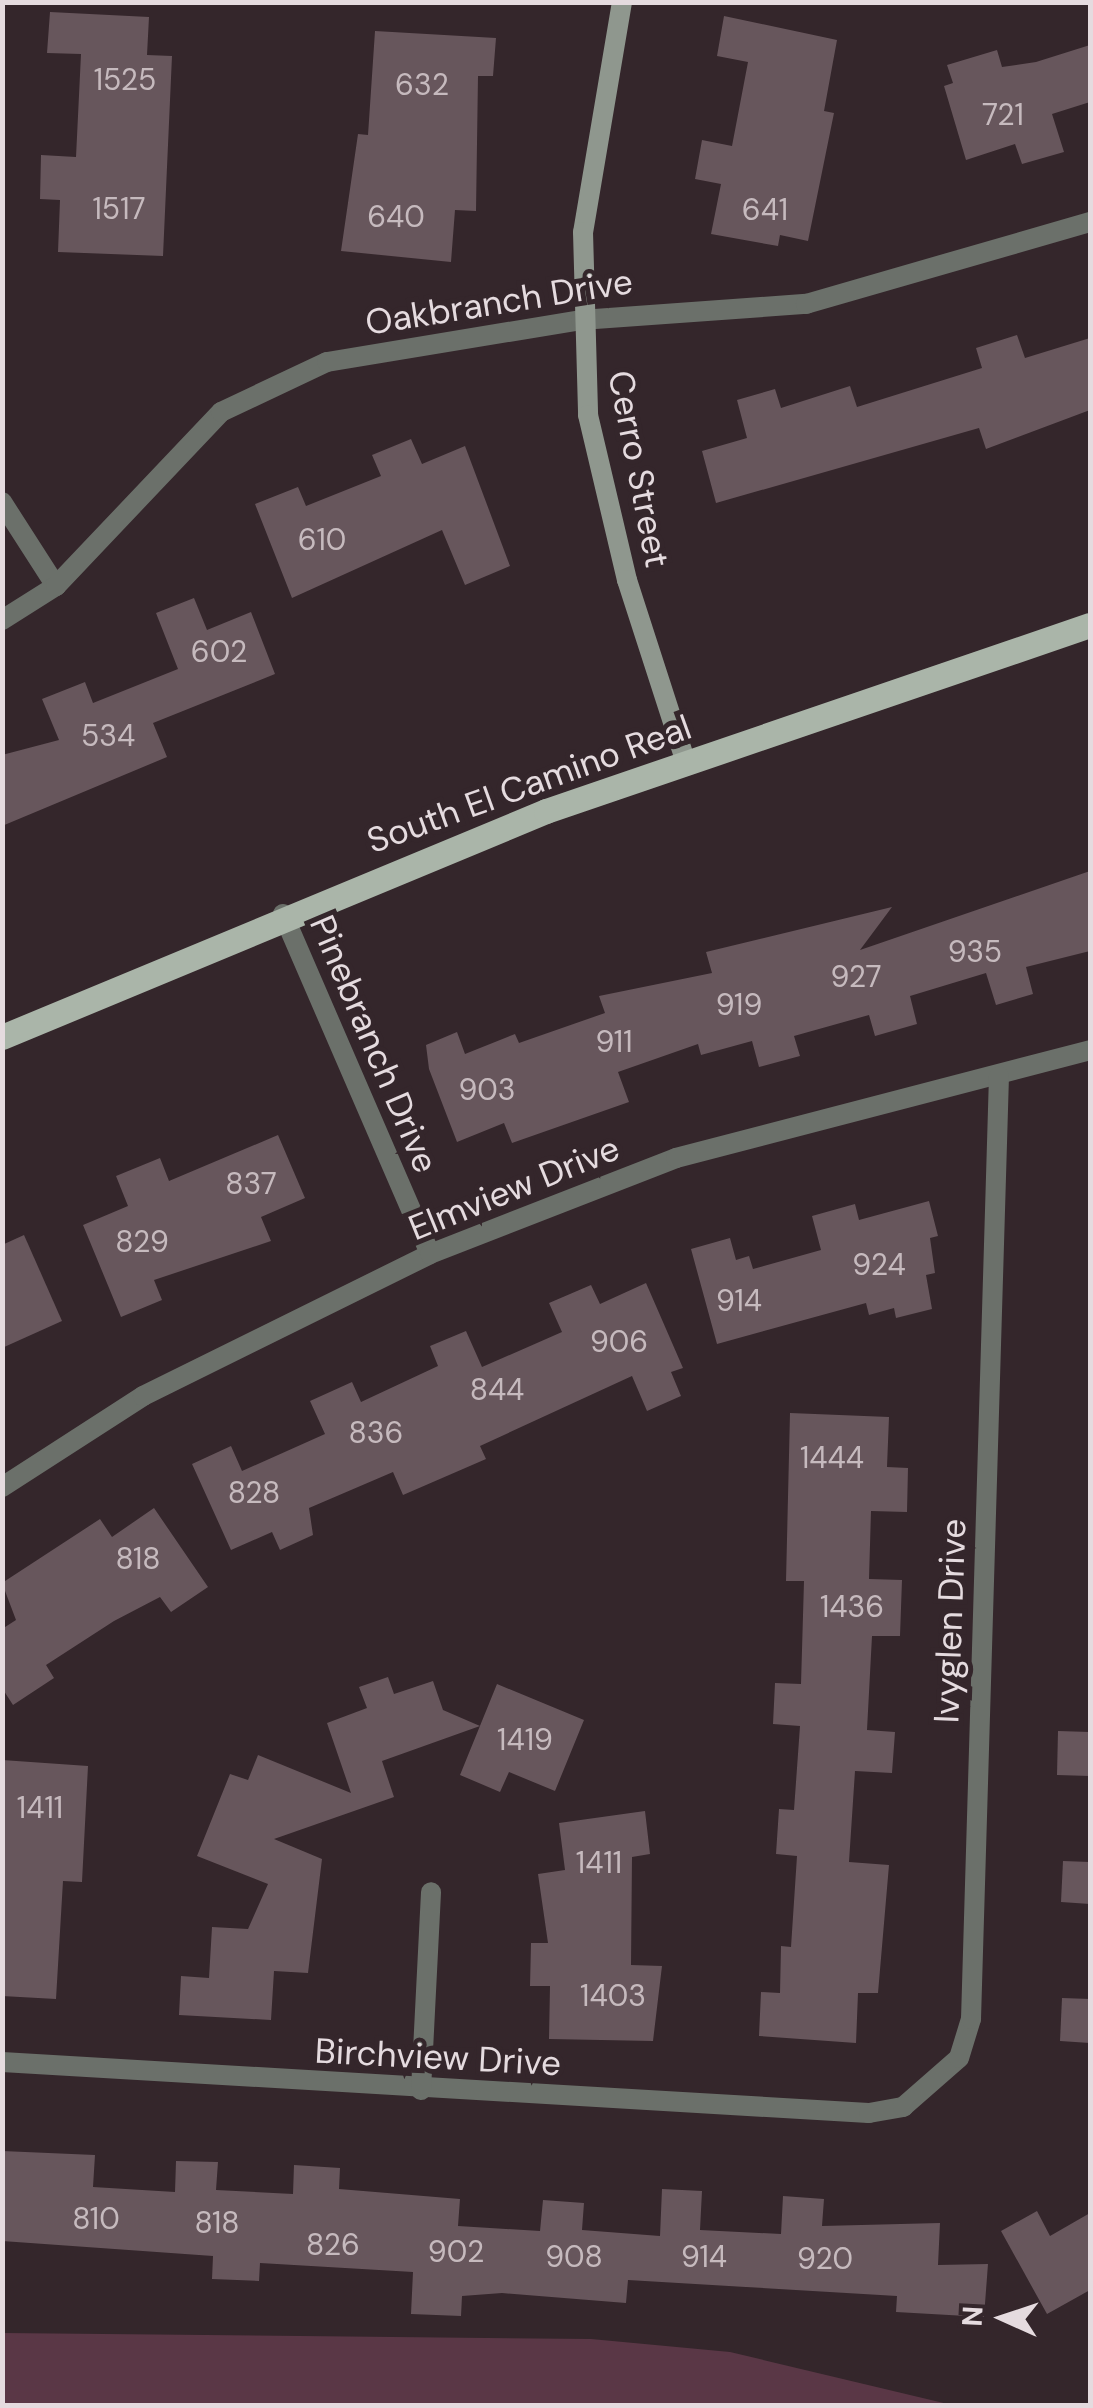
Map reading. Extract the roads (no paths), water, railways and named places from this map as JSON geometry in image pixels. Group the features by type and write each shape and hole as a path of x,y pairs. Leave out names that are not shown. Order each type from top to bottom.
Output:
{"main road":[{"name":"South El Camino Real","path":"2,1037 283,914 686,763 1090,624"}],"street":[{"name":"Cerro Street","path":"622,2 590,158 580,320 606,506 686,763"},
{"name":"Oakbranch Drive","path":"2,620 56,586 220,412 327,362 580,320 806,304 1090,222"},
{"path":"2,502 56,586"},
{"name":"Pinebranch Drive","path":"283,914 430,1254"},
{"name":"Elmview Drive","path":"2,1487 143,1396 430,1254 676,1158 1090,1050"},
{"name":"Ivyglen Drive","path":"869,2113 903,2107 959,2058 971,2019 999,1076"},
{"path":"420,2090 431,1892"},
{"name":"Birchview Drive","path":"2,2062 420,2090 869,2113"}]}
